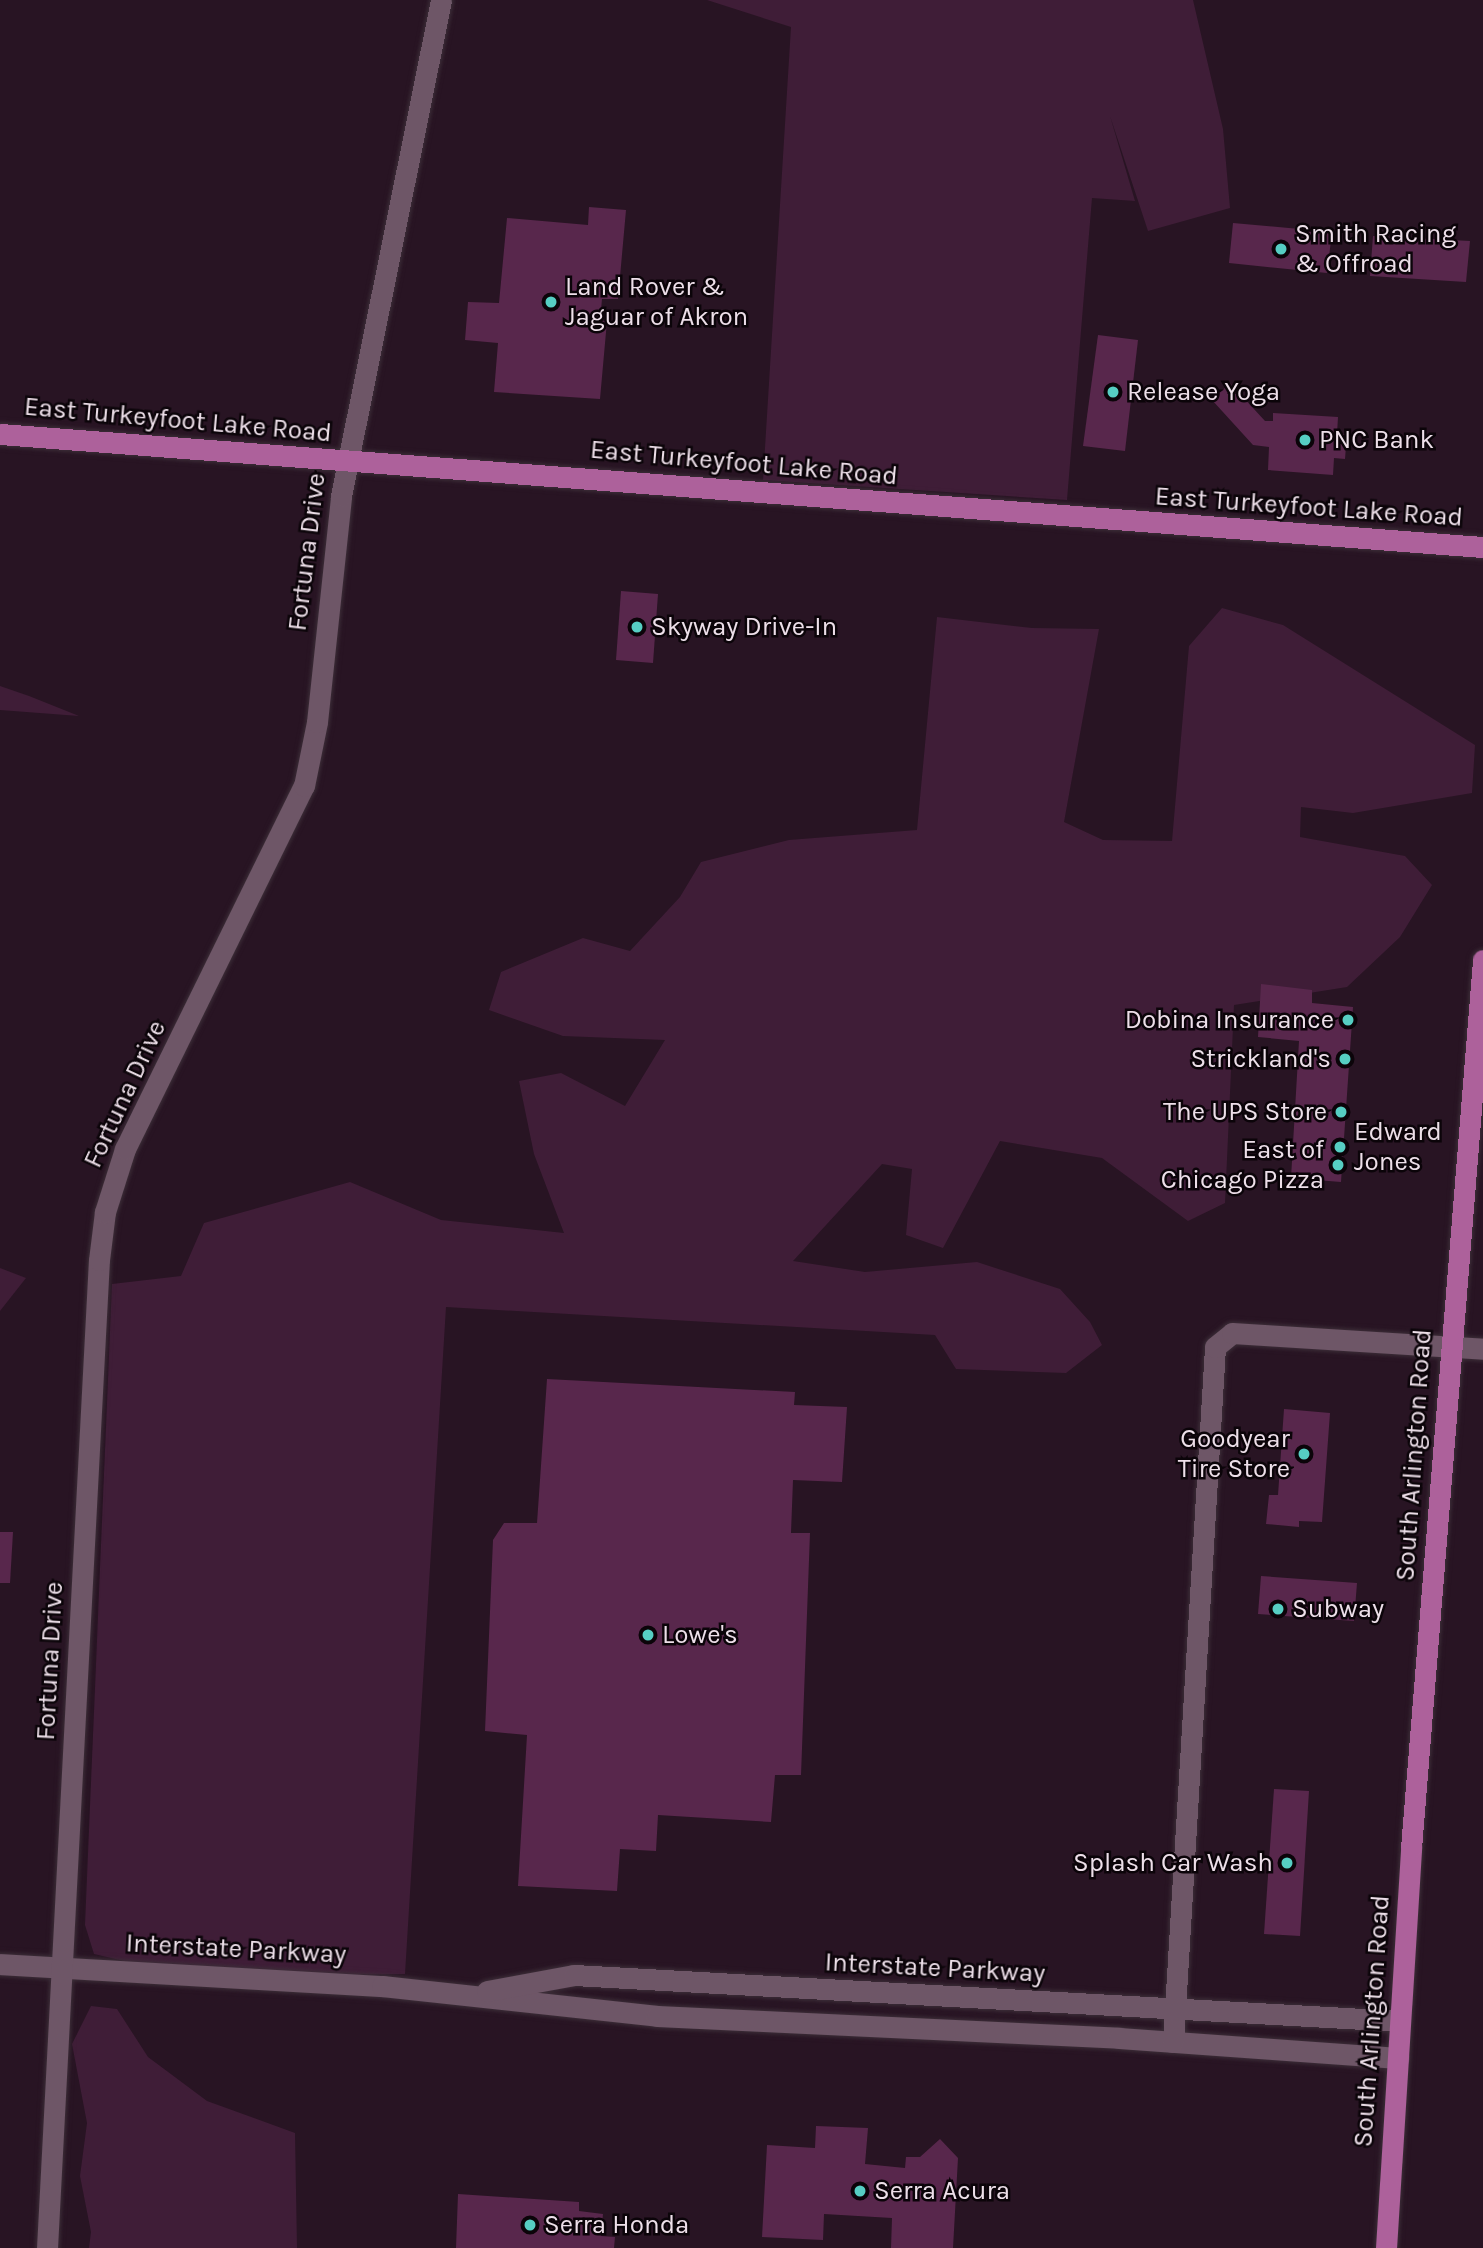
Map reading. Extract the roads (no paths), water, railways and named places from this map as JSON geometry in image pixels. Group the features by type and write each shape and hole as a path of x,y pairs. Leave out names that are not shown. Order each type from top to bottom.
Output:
{"main road":[{"name":"East Turkeyfoot Lake Road","path":"0,434 1483,547"},
{"name":"South Arlington Road","path":"1386,2248 1400,2021 1450,1346 1483,960"}],"street":[{"name":"Fortuna Drive","path":"47,2248 99,1260 107,1201 125,1149 304,786 314,744 326,612 347,461 441,0"},
{"path":"1173,2042 1214,1348 1232,1333 1483,1349"},
{"name":"Interstate Parkway","path":"0,1964 468,1994 568,2010 1173,2042 1398,2058"},
{"name":"Interstate Parkway","path":"468,1994 575,1975 1400,2021"},
{"path":"740,1985 740,2020"}],"place":[{"name":"Smith Racing & Offroad","path":"1281,249"},
{"name":"Land Rover & Jaguar of Akron","path":"551,302"},
{"name":"Release Yoga","path":"1113,392"},
{"name":"PNC Bank","path":"1305,440"},
{"name":"Skyway Drive-In","path":"637,627"},
{"name":"Dobina Insurance","path":"1348,1020"},
{"name":"Strickland's","path":"1345,1059"},
{"name":"The UPS Store","path":"1341,1112"},
{"name":"Edward Jones","path":"1340,1147"},
{"name":"East of Chicago Pizza","path":"1338,1165"},
{"name":"Goodyear Tire Store","path":"1304,1454"},
{"name":"Subway","path":"1278,1609"},
{"name":"Lowe's","path":"648,1635"},
{"name":"Splash Car Wash","path":"1287,1863"},
{"name":"Serra Acura","path":"860,2191"},
{"name":"Serra Honda","path":"530,2225"}]}
